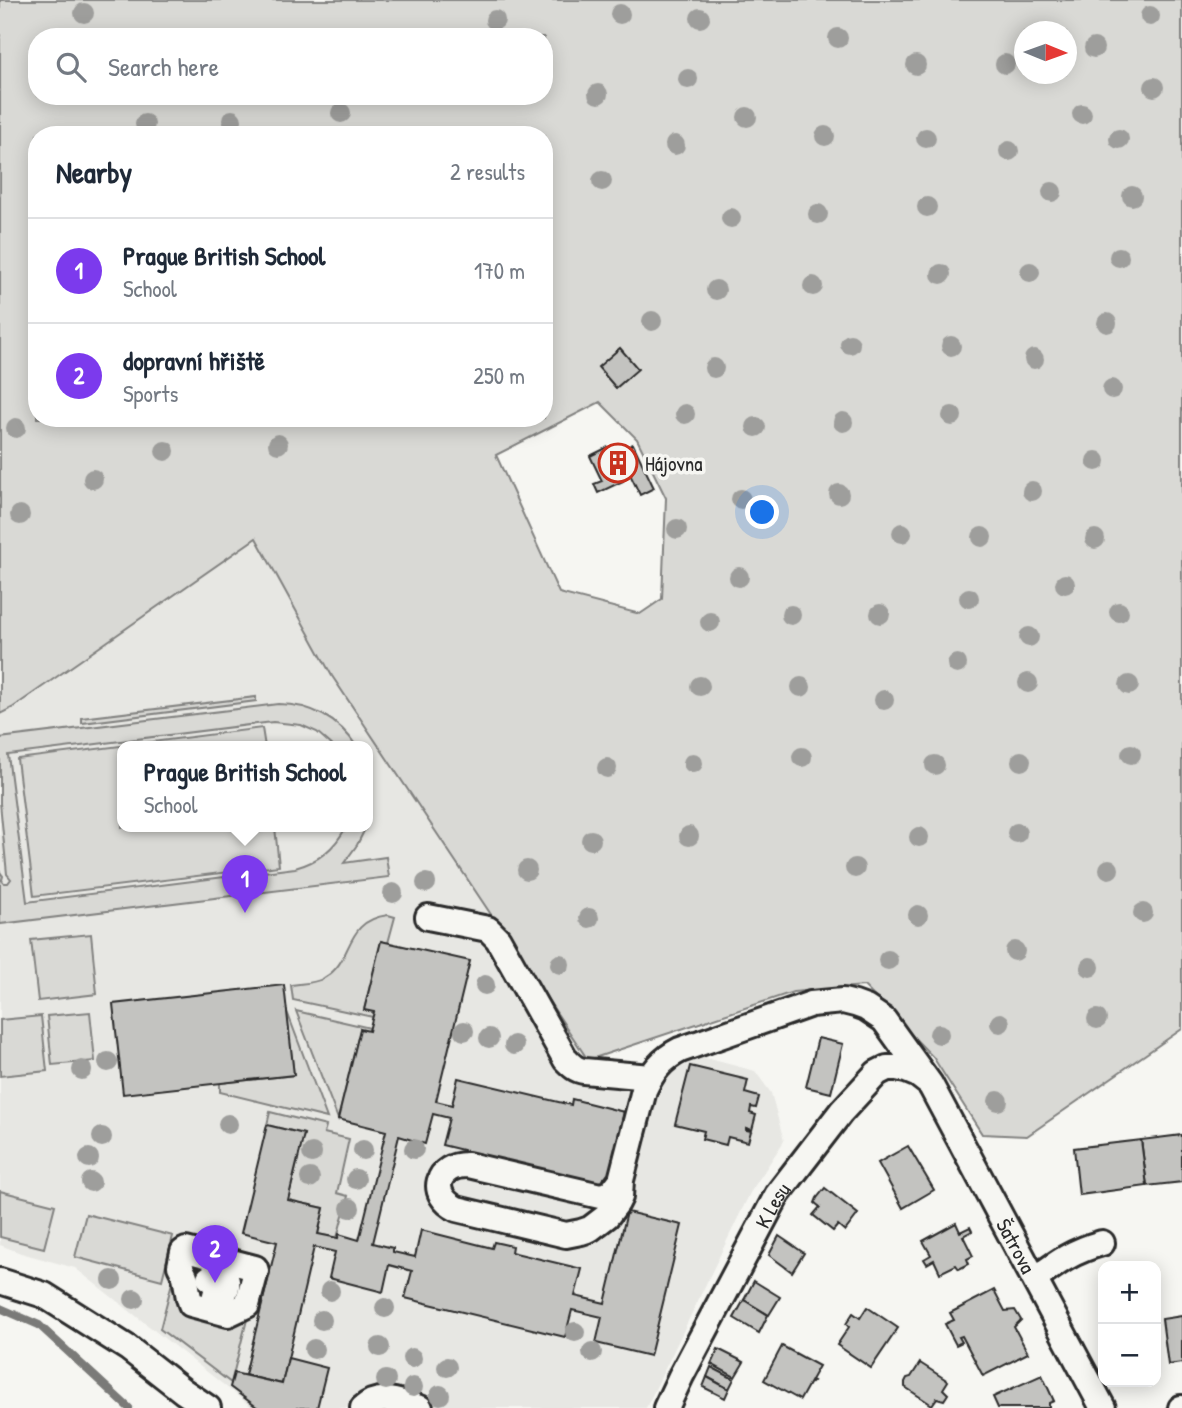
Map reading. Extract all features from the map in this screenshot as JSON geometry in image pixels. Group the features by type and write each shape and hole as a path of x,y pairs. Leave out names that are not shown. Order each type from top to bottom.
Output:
{"street":[{"path":"428,917 488,929 498,939 566,1060 572,1066 584,1072 650,1077 639,1103 621,1180 620,1197 613,1210 590,1229 566,1235 457,1209 443,1199 440,1191 443,1174 458,1165 468,1165 600,1196 611,1193 621,1180"},
{"name":"Šatrova","path":"650,1077 669,1056 680,1050 811,1004 843,1001 866,1008 884,1020 930,1084 1103,1408"},
{"name":"K Lesu","path":"666,1408 777,1195 841,1112 877,1073 887,1068 906,1070 930,1084"},
{"path":"1035,1279 1067,1256 1102,1243"},
{"path":"186,1250 256,1269 247,1305 228,1314 211,1299 193,1305 189,1298 183,1286 180,1265 186,1250"},
{"path":"0,1281 44,1295 128,1348 208,1408"},
{"path":"363,1408 370,1402 386,1399 420,1408"}],"shaded area":[{"path":"0,0 1182,0 1182,1029 1027,1136 982,1134 933,1057 864,986 793,992 588,1060 332,676 256,538 0,714"},
{"path":"256,538 332,676 588,1060 645,1061 668,1074 702,1057 755,1071 771,1093 784,1141 750,1193 646,1408 253,1408 75,1268 0,1245 0,714"},
{"path":"256,697 256,701 82,723 82,718"},
{"path":"278,704 313,710 342,728 353,741 327,741 317,732 301,725 273,722 8,755 27,902 295,868 325,853 343,832 364,832 344,863 386,857 389,877 0,924 0,872 4,883 11,879 7,874 0,803 0,738"},
{"path":"262,728 264,741 159,741"},
{"path":"117,746 117,832 276,832 279,866 34,896 17,759"},
{"path":"388,915 395,917 388,943 381,942 364,1010 374,1012 373,1017 293,1000 291,985 312,982 334,971 363,925"},
{"path":"91,934 97,994 38,1001 31,940"},
{"path":"286,1009 327,1118 220,1092 220,1083 294,1075"},
{"path":"296,1011 370,1028 369,1031 360,1030 338,1119"},
{"path":"90,1012 95,1061 52,1065 47,1016"},
{"path":"41,1016 47,1071 0,1076 0,1020"},
{"path":"270,1112 326,1126 324,1133 349,1139 337,1193 348,1196 337,1238 318,1234 324,1208 288,1200 304,1134 267,1125"},
{"path":"0,1191 55,1205 44,1248 0,1237"},
{"path":"86,1214 173,1236 162,1280 75,1257"},
{"path":"183,1240 262,1260 231,1383 160,1329"}],"building":[{"path":"620,348 638,369 616,388 598,367"},
{"name":"Hájovna","path":"633,444 654,488 640,495 628,470 620,474 623,481 598,493 594,484 602,481 590,456 608,447 612,454"},
{"path":"381,941 470,961 436,1101 452,1105 458,1078 571,1105 572,1099 624,1112 609,1179 604,1178 602,1184 442,1145 449,1118 433,1114 425,1144 399,1136 373,1243 393,1248 393,1252 415,1257 421,1230 492,1248 494,1242 512,1246 511,1252 582,1269 575,1296 605,1303 627,1212 682,1225 650,1356 596,1343 602,1317 572,1310 565,1337 405,1298 412,1271 389,1265 383,1292 329,1278 335,1252 314,1247 282,1384 245,1375 277,1242 241,1233 267,1125 304,1134 288,1200 324,1208 318,1234 338,1238 339,1234 359,1240 386,1131 338,1119 360,1029 369,1031 374,1012 364,1010"},
{"path":"284,985 294,1075 123,1094 113,1004"},
{"path":"818,1038 843,1044 831,1093 806,1087"},
{"path":"690,1066 748,1080 745,1093 759,1097 756,1108 751,1107 750,1113 756,1115 752,1130 746,1128 751,1131 748,1142 728,1137 726,1145 702,1139 704,1131 675,1124"},
{"path":"1182,1135 1182,1182 1147,1186 1141,1140"},
{"path":"1141,1140 1147,1186 1079,1195 1074,1148"},
{"path":"908,1146 934,1190 903,1208 878,1163"},
{"path":"825,1188 858,1214 845,1231 838,1225 833,1231 813,1215 820,1207 815,1203 817,1198"},
{"path":"956,1223 960,1232 970,1227 972,1231 963,1236 973,1256 967,1259 969,1264 959,1269 956,1265 940,1273 934,1260 927,1264 924,1259 931,1255 923,1241"},
{"path":"779,1236 804,1253 792,1272 769,1255"},
{"path":"754,1281 780,1297 769,1315 744,1300"},
{"path":"994,1290 1005,1311 1015,1310 1021,1320 1014,1327 1028,1353 983,1376 962,1336 959,1337 962,1342 956,1345 945,1324 954,1320 950,1313"},
{"path":"744,1300 768,1315 759,1333 734,1318"},
{"path":"867,1307 898,1328 871,1368 837,1345 849,1327 846,1324 853,1313 860,1318"},
{"path":"1182,1316 1182,1363 1168,1365 1162,1319"},
{"path":"782,1346 819,1366 800,1400 764,1380"},
{"path":"718,1349 744,1362 735,1377 711,1364"},
{"path":"288,1358 327,1368 317,1408 258,1408 230,1387 234,1373 282,1384"},
{"path":"920,1363 948,1381 943,1389 948,1394 944,1400 937,1398 932,1405 905,1387 907,1378 911,1377"},
{"path":"711,1367 734,1379 729,1389 707,1377"},
{"path":"1042,1375 1054,1401 1049,1403 1049,1408 998,1408 993,1397"},
{"path":"707,1377 729,1389 725,1398 703,1387"}],"waterway":[{"path":"0,1308 39,1325 129,1408"}],"place":[{"name":"Hájovna","path":"618,463"},
{"name":"Prague British School","path":"245,913"},
{"name":"dopravní hřiště","path":"215,1283"}]}
